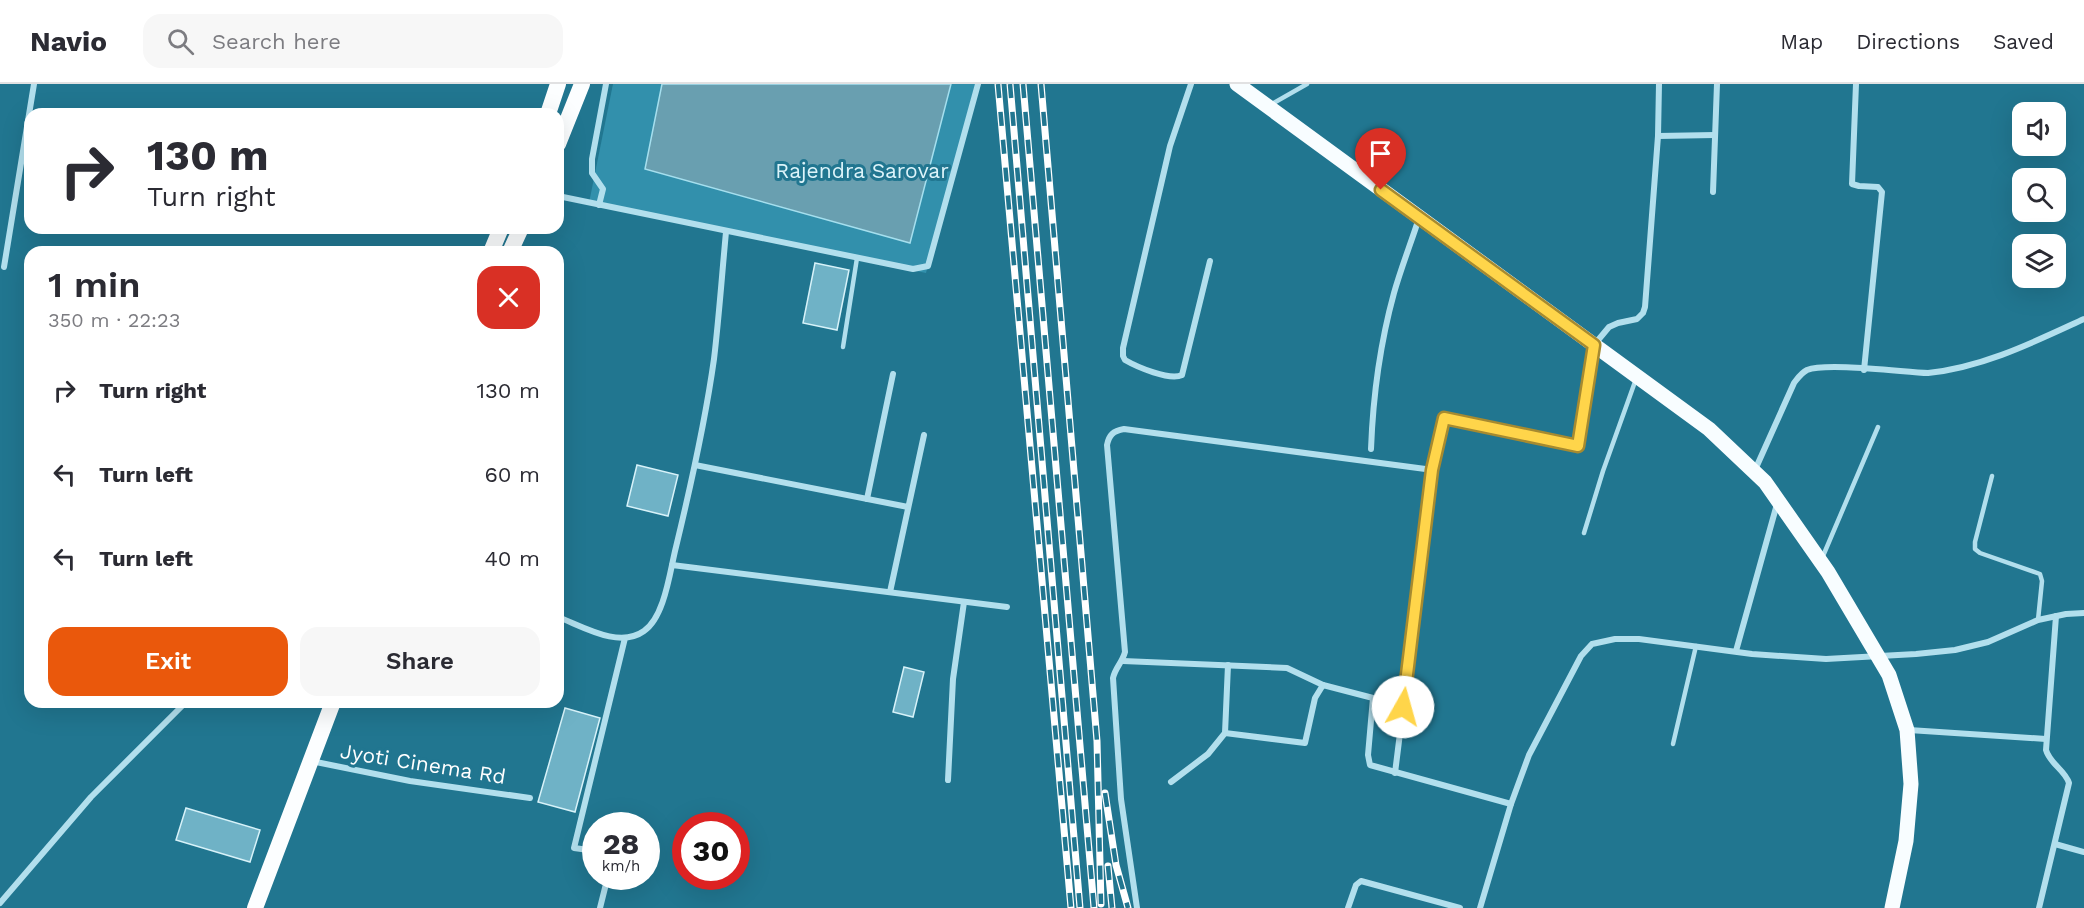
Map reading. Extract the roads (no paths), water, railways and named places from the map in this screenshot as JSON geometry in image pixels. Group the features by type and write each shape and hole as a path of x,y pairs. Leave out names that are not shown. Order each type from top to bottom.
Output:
{"highway":[{"path":"550,108 558,84"},
{"path":"564,129 582,84"},
{"path":"255,908 331,708"}],"main road":[{"path":"1238,84 1709,429 1765,482 1820,562 1879,657 1889,675 1907,730 1911,784 1906,841 1892,908"}],"street":[{"path":"30,108 34,84"},
{"path":"599,206 603,189 595,179 592,159 606,84"},
{"path":"564,197 913,269 928,266 978,84"},
{"path":"1191,84 1170,146 1146,242 1123,348 1125,360 1168,376 1182,375 1210,261"},
{"path":"1395,773 1432,470 1444,418 1578,446 1594,345 1609,327 1637,319 1645,307 1658,136 1659,84"},
{"path":"1713,192 1717,84"},
{"path":"1856,84 1852,184 1878,187 1882,192 1864,370"},
{"path":"1658,136 1715,135"},
{"path":"4,267 24,145"},
{"path":"1371,449 1376,380 1383,340 1394,292 1419,218"},
{"path":"564,619 605,635 625,638 646,631 657,616 672,565 695,465 714,359 726,232"},
{"path":"1754,471 1794,383 1801,374 1816,368 1928,373 1958,368 2014,350 2084,319"},
{"path":"867,499 893,374"},
{"path":"1137,908 1121,799 1113,684 1114,670 1123,661 1125,652 1107,445 1109,437 1114,431 1124,429 1432,470"},
{"path":"890,592 924,435"},
{"path":"695,465 908,507"},
{"path":"1736,651 1778,500"},
{"path":"672,565 1007,607"},
{"path":"948,780 953,679 964,602"},
{"path":"1480,908 1511,804 1529,754 1581,656 1592,644 1615,639 1639,639 1826,659 1879,657 1955,650 1988,642 2038,620 2084,613"},
{"path":"2039,908 2069,783 2048,755 2046,738 2056,616"},
{"path":"583,812 625,638"},
{"path":"1123,661 1287,668 1323,685 1373,698 1369,763 1373,767 1511,804"},
{"path":"1171,782 1208,754 1225,733 1228,665"},
{"path":"1225,733 1305,743 1315,698 1323,685"},
{"path":"0,903 91,797 180,708"},
{"path":"1907,730 2046,738"},
{"name":"Jyoti Cinema Rd","path":"311,761 411,781 530,798"},
{"path":"582,815 574,848 582,849"},
{"path":"2055,844 2084,852"},
{"path":"1348,908 1356,885 1361,881 1460,908"},
{"path":"600,908 604,890"}],"lane":[{"path":"1267,107 1306,84"},
{"path":"843,346 857,258"},
{"path":"1584,533 1603,471 1637,376"},
{"path":"1820,562 1878,426"},
{"path":"1992,476 1975,549 1980,553 2040,574 2042,581 2038,620"},
{"path":"1673,744 1696,646"}],"railway":[{"path":"998,84 1071,908"},
{"path":"1010,84 1080,908"},
{"path":"1023,84 1094,908"},
{"path":"1041,84 1097,741 1101,904"},
{"path":"1105,793 1116,865 1128,908"},
{"path":"1108,866 1112,908"}],"park label":[{"name":"Rajendra Sarovar","path":"862,171"}]}
